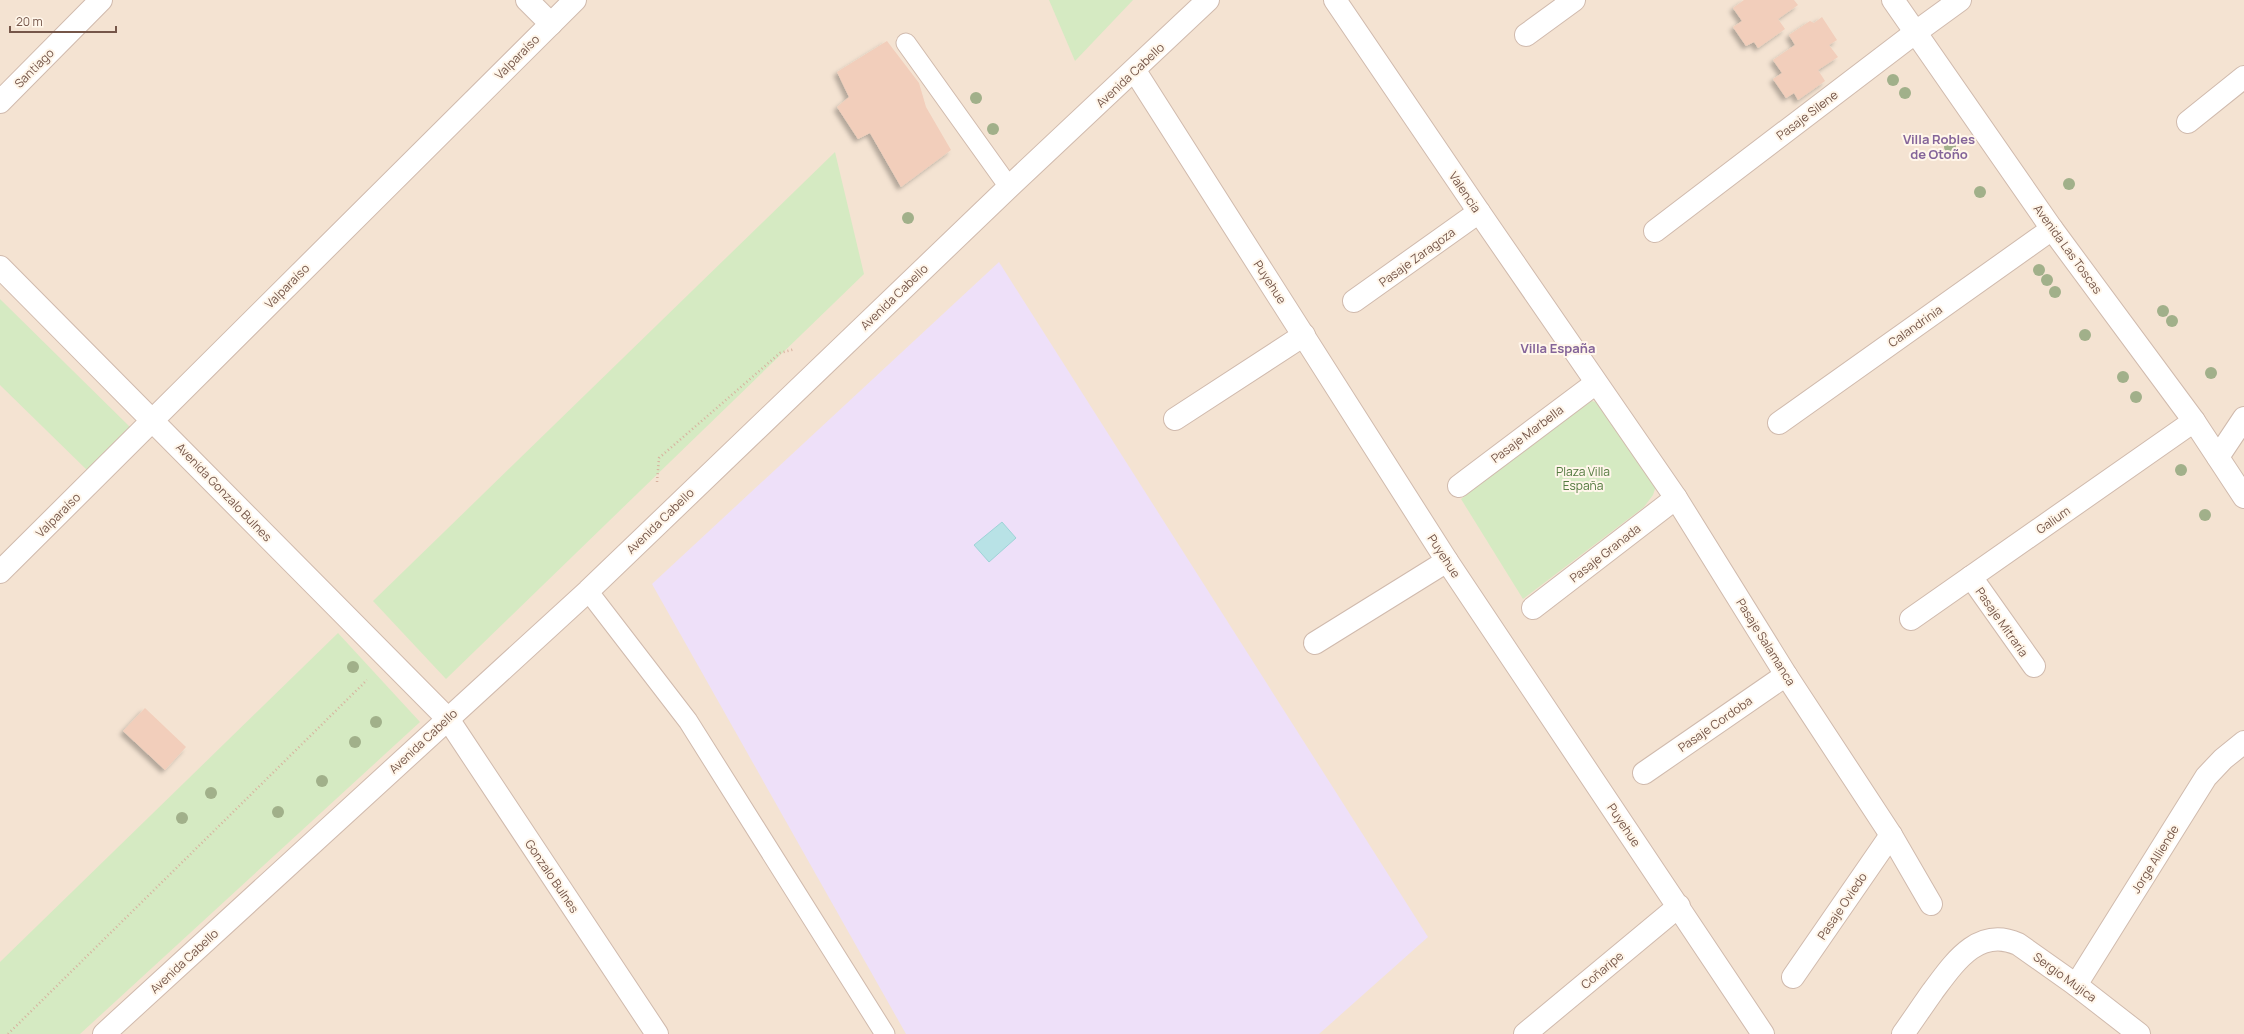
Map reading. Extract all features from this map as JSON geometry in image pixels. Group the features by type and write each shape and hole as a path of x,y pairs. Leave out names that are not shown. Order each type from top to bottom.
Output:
{"street":[{"name":"Santiago","path":"0,102 101,0"},
{"path":"527,0 550,24"},
{"name":"Valparaíso","path":"0,572 574,0"},
{"name":"Avenida Cabello","path":"104,1034 588,590 1009,187 1135,71 1208,0"},
{"name":"Valencia","path":"1335,0 1596,383"},
{"path":"1526,35 1574,0"},
{"name":"Avenida Las Toscas","path":"1893,0 2052,229 2194,421 2244,497"},
{"name":"Pasaje Silene","path":"1655,231 1960,0"},
{"name":"Puyehue","path":"1135,71 1447,561 1679,906 1763,1034"},
{"path":"2188,122 2244,77"},
{"name":"Pasaje Zaragoza","path":"1354,301 1479,212"},
{"name":"Calandrinia","path":"1779,424 2052,229"},
{"name":"Avenida Gonzalo Bulnes","path":"0,267 448,719"},
{"path":"1175,419 1304,335"},
{"name":"Pasaje Marbella","path":"1459,486 1596,383"},
{"name":"Pasaje Salamanca","path":"1596,383 1676,498 1786,675 1891,835 1931,904"},
{"path":"2218,457 2244,418"},
{"name":"Galium","path":"1911,619 2194,421"},
{"name":"Pasaje Granada","path":"1533,608 1676,498"},
{"path":"1315,642 1447,561"},
{"name":"Pasaje Mitraria","path":"1971,577 2034,666"},
{"name":"Pasaje Cordoba","path":"1644,773 1786,675"},
{"name":"Gonzalo Bulnes","path":"448,719 657,1034"},
{"name":"Jorge Alliende","path":"2076,985 2206,777 2223,759 2244,742"},
{"name":"Pasaje Oviedo","path":"1793,977 1891,835"},
{"name":"Coñaripe","path":"1525,1034 1679,906"},
{"name":"Sergio Mujica","path":"1903,1034 1953,964 1963,953 1984,942 2003,939 2018,944 2076,985 2139,1034"}],"lane":[{"path":"906,43 1009,187"},
{"path":"588,590 688,721 885,1034"}],"path":[{"path":"8,1034 388,659"}],"shaded area":[{"path":"0,0 2244,0 2244,1034 0,1034"},
{"path":"999,262 1428,937 1319,1034 906,1034 652,584"}],"green space":[{"path":"1049,0 1133,0 1075,61"},
{"path":"835,152 864,274 446,679 373,601"},
{"path":"0,299 132,429 89,472 0,385"},
{"name":"Plaza Villa España","path":"1591,401 1602,403 1656,486 1653,495 1644,507 1523,599 1461,499 1581,404"},
{"path":"338,633 420,722 80,1034 0,1034 0,962"}],"water":[{"path":"1002,522 1016,538 989,562 974,545"}],"building":[{"path":"1744,0 1794,0 1798,5 1778,19 1785,29 1758,48 1754,42 1746,46 1733,27 1742,21 1733,8"},
{"path":"1822,17 1837,40 1829,45 1838,57 1818,70 1825,81 1798,100 1794,93 1786,98 1773,79 1782,73 1773,60 1795,45 1789,35 1810,21 1814,23"},
{"path":"887,41 919,83 926,107 951,150 901,187 870,133 858,139 837,107 849,97 837,72"},
{"path":"145,708 186,747 165,770 123,731"}],"district":[{"name":"Villa Robles de Otoño","path":"1939,146"},
{"name":"Villa España","path":"1558,348"}]}
